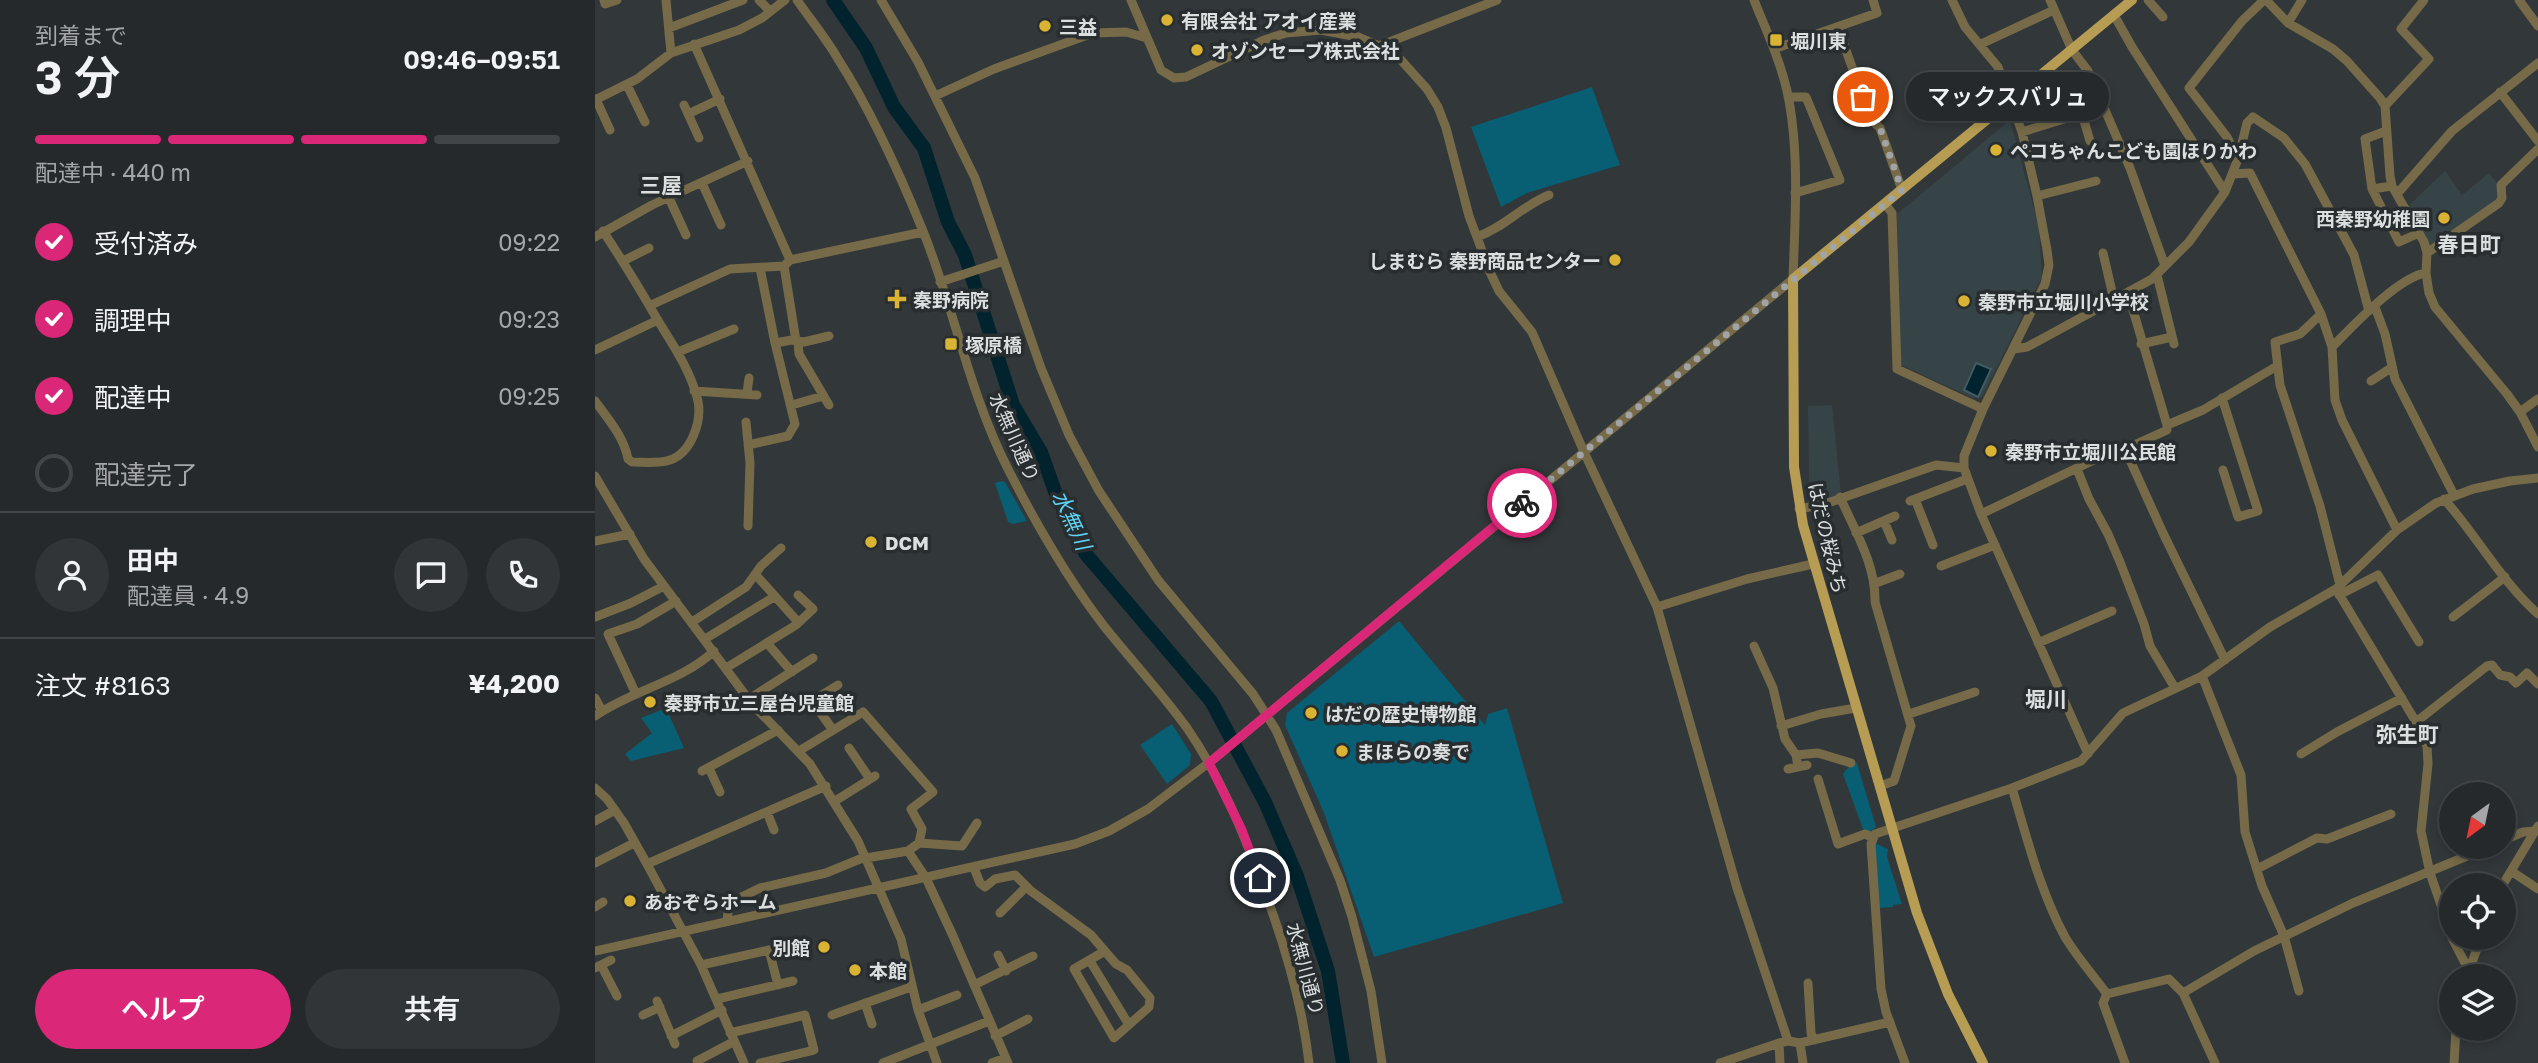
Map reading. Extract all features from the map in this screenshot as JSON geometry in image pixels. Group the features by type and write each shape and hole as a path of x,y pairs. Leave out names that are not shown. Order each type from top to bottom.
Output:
{"main road":[{"path":"1793,279 2132,0"},
{"name":"はだの桜みち","path":"1793,279 1794,467 1799,509 1813,564 1928,945 1948,994 1983,1063"}],"street":[{"path":"604,0 605,4 617,0"},
{"path":"666,0 671,53"},
{"path":"669,28 743,0"},
{"path":"759,0 770,11"},
{"path":"610,130 595,100 627,85 671,53 739,30 785,0"},
{"name":"水無川通り","path":"797,0 851,82 923,232 981,409 1006,465 1040,529 1103,625 1159,691 1212,761 1242,830 1287,954 1301,1009 1309,1063"},
{"path":"881,0 935,96 975,178 999,262 1069,435 1099,491 1158,580 1253,694 1276,730 1340,880 1363,953 1374,1004 1382,1063"},
{"path":"1131,0 1161,70 1174,78 1186,77 1264,40 1286,33 1321,30 1379,46 1401,60 1438,107 1476,237 1499,291 1532,332 1584,452 1657,607 1784,1042 1780,1063"},
{"path":"1379,46 1497,0"},
{"name":"はだの桜みち","path":"1754,0 1774,49 1788,97 1795,194 1793,279"},
{"path":"1774,49 1877,13 1873,0"},
{"path":"1952,0 1965,27 1998,67 2022,132 2038,197 2048,272 2045,284 1983,409 1964,456 1964,468 1981,514 2088,754"},
{"path":"2050,0 2072,50 2088,71 2130,168 2165,266"},
{"path":"2148,0 2163,18"},
{"path":"2238,159 2227,137 2189,88 2233,32 2265,0 2288,23 2340,55 2385,106 2394,190 2419,233 2427,253 2425,273 2435,307 2520,412 2538,447"},
{"path":"2288,23 2302,0"},
{"path":"2385,106 2429,59 2401,29 2424,0"},
{"path":"2519,0 2538,26"},
{"path":"1980,44 2054,10"},
{"path":"2114,15 2225,192"},
{"path":"1838,28 1871,120 1880,128 1902,190"},
{"path":"935,96 994,69 1093,33 1126,32 1147,38"},
{"path":"694,44 748,161 787,263 799,354 826,401 792,405"},
{"path":"2372,189 2394,190 2452,131 2538,63"},
{"path":"627,85 645,122"},
{"path":"2500,92 2538,141"},
{"path":"1788,97 1806,97 1840,180 1795,194"},
{"path":"699,138 686,110 720,99"},
{"path":"2022,132 2103,107"},
{"path":"2082,114 2090,141"},
{"path":"2014,349 2027,347 2157,275 2200,229 2225,192 2238,159 2247,123 2253,117 2277,133 2299,155 2359,266 2366,304 2372,309 2385,334 2395,379 2449,497 2505,578 2523,601 2538,614"},
{"path":"2386,131 2365,139 2372,189 2399,242 2419,233"},
{"path":"2427,253 2499,203 2502,198 2501,185 2538,149"},
{"path":"595,401 619,435 628,460 667,462 686,449 692,439 699,413 694,391 678,352 651,305 623,261 599,234 748,161"},
{"path":"2233,174 2250,173 2321,314 2332,346 2335,400 2397,530"},
{"path":"2038,197 2096,181"},
{"path":"702,183 721,225"},
{"path":"1476,237 1503,226 1531,202 1549,195"},
{"path":"669,198 686,235"},
{"path":"1885,204 1892,213 1897,369 1983,409"},
{"path":"651,305 730,270 787,263 923,232"},
{"path":"623,261 649,248"},
{"path":"2103,253 2115,300"},
{"path":"940,282 999,262"},
{"path":"748,445 788,436 795,424 760,268"},
{"path":"2332,346 2387,295 2419,274 2425,273"},
{"path":"2141,344 2173,341 2157,275"},
{"path":"595,951 1076,844 1108,831 1148,809 1212,761 1793,279"},
{"path":"1981,514 2098,458 2165,431 2167,425 2128,293"},
{"path":"2321,314 2300,334 2275,342 2277,366 2285,402 2320,506 2338,590 2416,722 2427,746 2428,764 2421,831 2439,899"},
{"path":"595,350 658,320"},
{"path":"678,352 734,329"},
{"path":"775,344 829,336"},
{"path":"2167,425 2203,410 2277,366"},
{"path":"2371,381 2392,368"},
{"path":"694,391 752,394 749,378"},
{"path":"2222,398 2258,511 2238,517 2223,470"},
{"path":"2520,412 2538,399"},
{"path":"746,422 748,526"},
{"path":"2125,449 2225,660"},
{"path":"1799,509 1936,465 1964,468"},
{"path":"2077,469 2120,562 2150,646 2175,688"},
{"path":"595,476 644,559 748,699 799,751 835,801 867,858 901,939 911,987 937,1063"},
{"path":"2338,590 2397,530 2449,497 2510,481 2538,478"},
{"path":"1933,545 1932,533 1913,500 1967,479"},
{"path":"1840,498 1876,583 1875,602 1911,726 1894,781 1879,786"},
{"path":"1856,533 1895,516"},
{"path":"1884,521 1892,540"},
{"path":"595,541 630,534"},
{"path":"1941,566 1995,545"},
{"path":"692,622 746,587 761,566 781,548"},
{"path":"1657,607 1747,579 1813,564"},
{"path":"755,574 799,622"},
{"path":"1876,583 1900,574"},
{"path":"1873,837 1882,830 2012,788 2081,761 2123,713 2202,676 2270,628 2338,590 2378,575 2419,642"},
{"path":"2453,617 2505,578"},
{"path":"595,617 664,586"},
{"path":"726,668 816,612 798,595"},
{"path":"705,639 774,597"},
{"path":"636,694 608,634 637,624 676,601"},
{"path":"2038,643 2112,611"},
{"path":"767,643 792,672"},
{"path":"1754,646 1773,688 1784,739 1796,755 1797,767"},
{"path":"595,698 599,714 699,662 714,651"},
{"path":"748,699 813,658"},
{"path":"2416,722 2487,666 2491,665 2500,676 2510,677 2516,683 2527,673 2538,684"},
{"path":"2202,676 2241,775 2245,832 2284,936 2299,991"},
{"path":"833,730 812,701 838,685"},
{"path":"1909,715 1975,692"},
{"path":"2301,754 2402,698"},
{"path":"1781,726 1821,714 1856,708"},
{"path":"799,751 863,712 933,792 911,809 922,830 919,843"},
{"path":"720,792 705,769 739,756 778,730"},
{"path":"835,801 873,778 854,752"},
{"path":"1796,755 1818,753 1851,763"},
{"path":"1818,779 1837,844 1865,834 1873,837"},
{"path":"647,864 826,786"},
{"path":"595,788 615,810 647,864 701,965 744,1063"},
{"path":"2012,788 2045,892 2064,935 2107,994"},
{"path":"595,821 615,810"},
{"path":"767,812 774,830"},
{"path":"2257,869 2317,838 2327,839 2391,814"},
{"path":"727,921 729,903 760,888 827,873 867,858 908,851 919,843 962,846 977,823"},
{"path":"2517,835 2536,828"},
{"path":"2536,828 2511,871 2538,889"},
{"path":"1873,837 1881,989 1905,1063"},
{"path":"595,863 634,843"},
{"path":"908,851 926,878 1006,1060 992,1063"},
{"path":"2183,993 2284,936 2353,903 2462,859"},
{"path":"974,868 982,886 989,886 995,879 1015,875 1091,935 1105,951 1116,964 1127,970 1150,998 1149,1007 1114,1038 1074,969 1105,951"},
{"path":"1000,913 1027,887"},
{"path":"701,965 769,950 778,985"},
{"path":"997,955 1006,971"},
{"path":"974,985 1033,956"},
{"path":"611,960 598,967 617,996"},
{"path":"1090,961 1129,1025"},
{"path":"2107,994 2169,979 2183,993 2215,1063"},
{"path":"717,999 793,981"},
{"path":"1808,983 1811,1033 1814,1040"},
{"path":"832,1015 911,987"},
{"path":"2107,994 2103,1003 2126,1063"},
{"path":"918,1010 957,995"},
{"path":"865,1003 872,1024"},
{"path":"643,1015 659,1004 673,1040 722,1010"},
{"path":"696,1059 731,1037 805,1015 814,1050 760,1063"},
{"path":"995,1035 1028,1019"},
{"path":"883,1063 989,1021"},
{"path":"1720,1063 1784,1042 1800,1043 1890,1022"},
{"path":"2454,1063 2455,1041"},
{"path":"1800,1043 1803,1063"}],"shaded area":[{"path":"1592,87 1620,165 1527,193 1501,207 1471,127"},
{"name":"秦野市立堀川小学校","path":"2010,120 2039,227 2042,277 1982,397 1973,398 1899,364 1897,214"},
{"name":"西秦野幼稚園","path":"2445,171 2462,195 2489,173 2498,184 2500,198 2429,246 2407,207"},
{"path":"1976,363 1991,369 1978,397 1964,390"},
{"path":"1832,405 1841,494 1820,502 1812,502 1808,406"},
{"path":"1002,481 1027,521 1013,524 1008,522 995,483"},
{"path":"1399,621 1485,725 1488,714 1507,708 1563,903 1374,957 1324,813 1285,725 1287,713"},
{"path":"666,708 684,748 631,761 625,754 652,733 641,718"},
{"path":"1172,724 1191,754 1190,765 1167,784 1140,745"},
{"path":"1857,763 1876,827 1868,833 1864,832 1843,774 1851,764"},
{"path":"1875,843 1888,849 1887,857 1902,904 1879,908"}],"waterway":[{"name":"水無川","path":"833,0 866,48 894,107 924,148 948,222 965,255 1013,405 1041,452 1058,500 1071,520 1085,553 1211,701 1265,802 1297,876 1328,971 1343,1063"}],"way so far":[{"path":"1522,503 1902,190 1880,128 1871,120 1863,97"}],"place":[{"name":"有限会社 アオイ産業","path":"1167,20"},
{"name":"三益","path":"1045,26"},
{"name":"堀川東","path":"1776,40"},
{"name":"オゾンセーブ株式会社","path":"1197,50"},
{"name":"マックスバリュ","path":"1863,97"},
{"name":"ペコちゃんこども園ほりかわ","path":"1996,150"},
{"name":"西秦野幼稚園","path":"2444,218"},
{"name":"しまむら 秦野商品センター","path":"1615,260"},
{"name":"秦野病院","path":"897,299"},
{"name":"秦野市立堀川小学校","path":"1964,301"},
{"name":"塚原橋","path":"951,344"},
{"name":"秦野市立堀川公民館","path":"1991,451"},
{"name":"DCM","path":"871,542"},
{"name":"秦野市立三屋台児童館","path":"650,702"},
{"name":"はだの歴史博物館","path":"1311,713"},
{"name":"まほらの奏で","path":"1342,751"},
{"name":"あおぞらホーム","path":"630,901"},
{"name":"別館","path":"824,947"},
{"name":"本館","path":"855,970"}],"district":[{"name":"三屋","path":"661,185"},
{"name":"春日町","path":"2469,244"},
{"name":"堀川","path":"2046,699"},
{"name":"弥生町","path":"2407,734"}],"route":[{"path":"1260,878 1242,830 1209,763 1522,503"}]}
